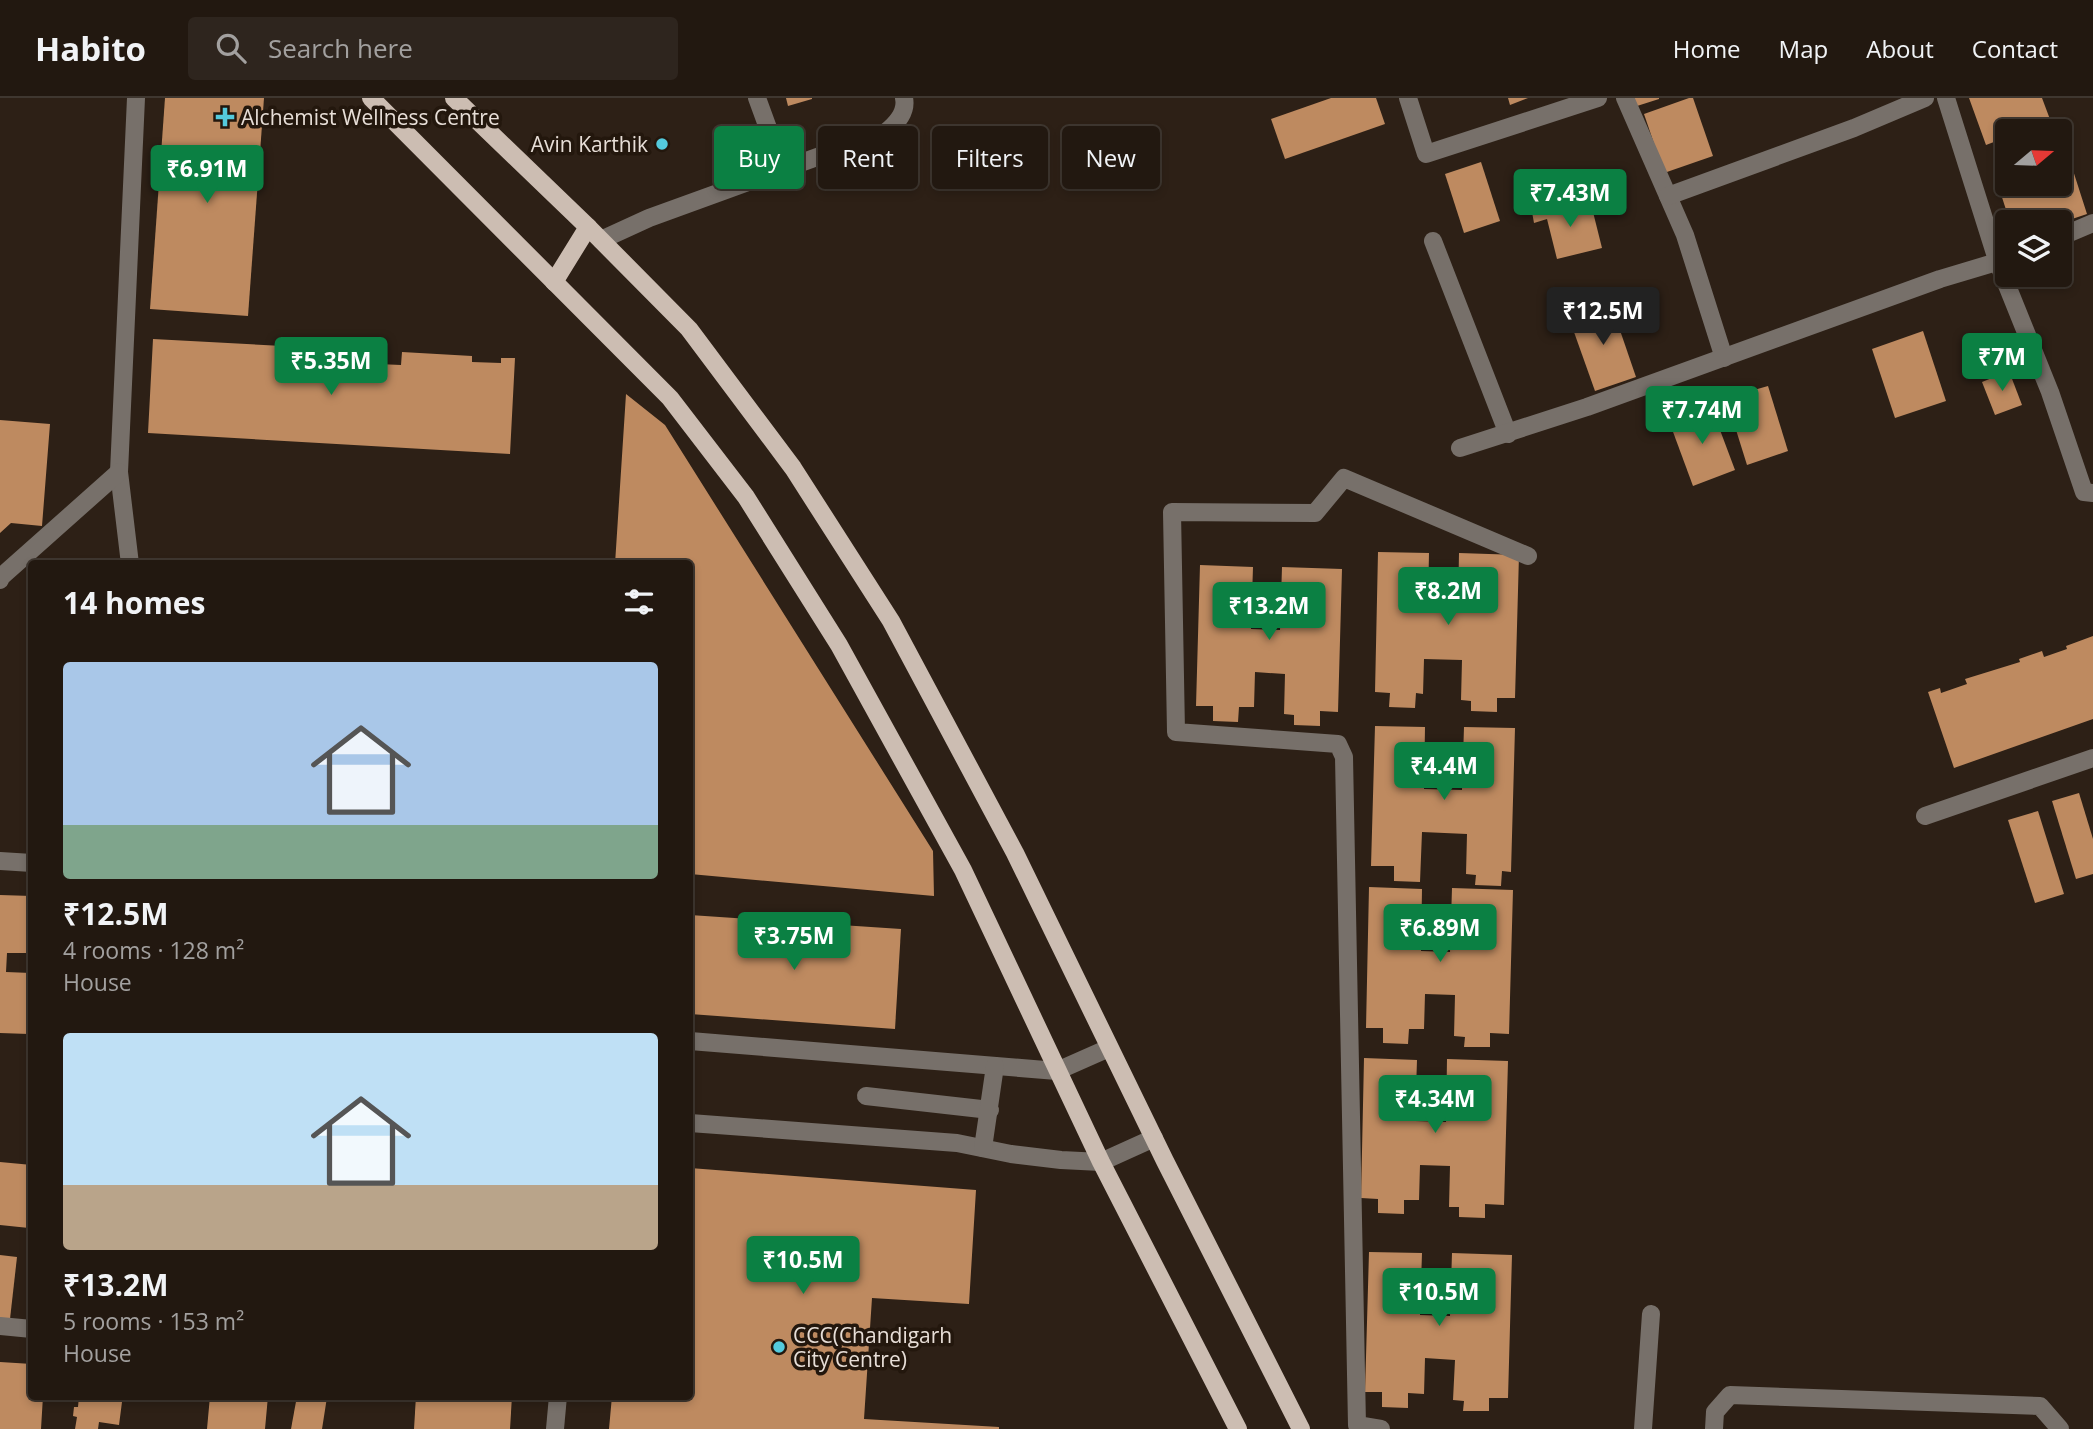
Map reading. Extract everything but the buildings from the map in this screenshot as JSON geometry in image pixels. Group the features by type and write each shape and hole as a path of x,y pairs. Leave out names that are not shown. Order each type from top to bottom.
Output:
{"main road":[{"path":"371,98 670,398 746,497 838,645 963,870 1101,1162 1238,1429"},
{"path":"454,98 689,329 793,467 891,621 1015,853 1154,1138 1301,1429"},
{"path":"554,282 594,233"}],"street":[{"path":"130,560 119,472 136,98"},
{"path":"757,98 767,126"},
{"path":"804,161 886,132 900,117 904,98"},
{"path":"1408,98 1426,154 1598,98"},
{"path":"1625,98 1685,235 1724,358"},
{"path":"1668,196 1803,147 1925,98"},
{"path":"1946,98 1995,238"},
{"path":"594,233 649,218 728,189"},
{"path":"2072,232 2093,223"},
{"path":"1433,241 1508,434"},
{"path":"1460,447 1508,434 1940,279 1995,263"},
{"path":"2012,287 2084,492 2093,494"},
{"path":"0,580 119,472"},
{"path":"1381,1429 1357,1426 1344,757 1338,744 1176,732 1172,512 1315,513 1344,478 1528,556"},
{"path":"1925,816 2093,758"},
{"path":"0,861 28,863"},
{"path":"693,1041 1057,1071 1110,1048"},
{"path":"983,1148 996,1066"},
{"path":"866,1096 990,1110"},
{"path":"693,1123 957,1143 1052,1159 1101,1162 1154,1138"},
{"path":"1643,1429 1651,1314"},
{"path":"0,1326 28,1329"},
{"path":"1714,1429 1715,1412 1730,1395 2040,1406 2060,1429"},
{"path":"555,1429 558,1400"}],"place":[{"name":"Alchemist Wellness Centre","path":"225,117"},
{"name":"Avin Karthik","path":"662,144"},
{"name":"CCC(Chandigarh City Centre)","path":"779,1347"}]}
